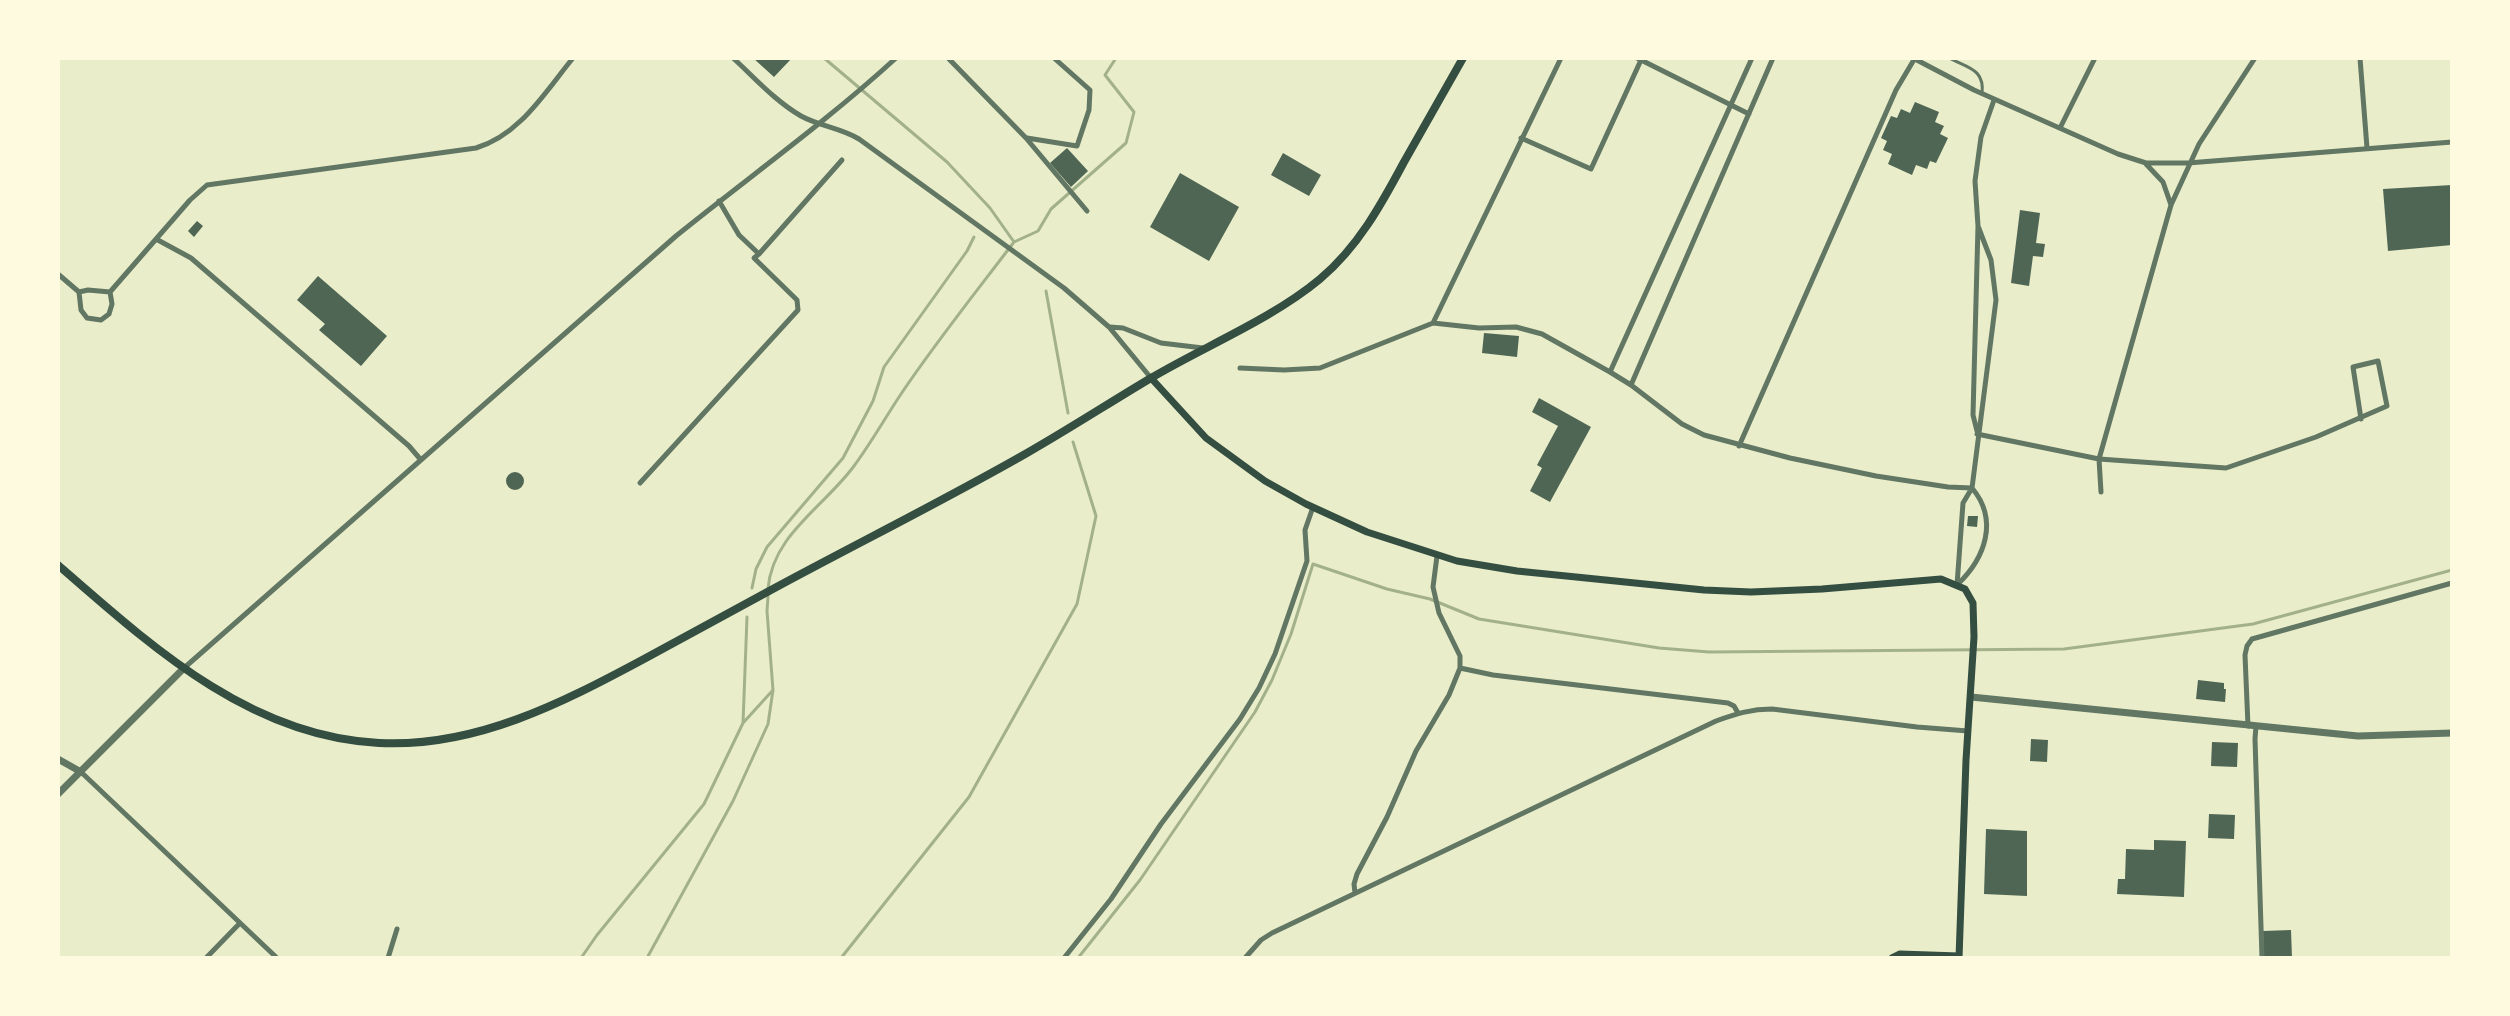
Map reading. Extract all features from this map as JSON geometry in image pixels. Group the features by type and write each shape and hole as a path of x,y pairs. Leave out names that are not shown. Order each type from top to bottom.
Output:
{"main road":[{"path":"58,565 184,668 248,708 309,732 357,742 429,742 472,734 546,708 627,668 1002,467 1151,378 1291,300 1344,255 1374,215 1463,58"},
{"path":"1151,378 1184,416 1220,450 1265,481 1367,532 1437,556 1517,571 1704,590 1785,591 1941,579 1965,589 1973,603 1974,637 1959,957 1900,954 1892,958"}],"street":[{"path":"110,292 199,190 207,185 489,144 516,126 573,58"},
{"path":"733,58 784,105 799,115 859,139 1021,255 1109,327 1151,378"},
{"path":"58,794 184,668 676,236 819,124 896,58"},
{"path":"948,58 1026,138 1087,211"},
{"path":"1026,138 1077,146 1089,110 1090,90 1054,58"},
{"path":"1433,323 1561,58"},
{"path":"1610,372 1752,58"},
{"path":"1631,385 1773,58"},
{"path":"1739,446 1896,90 1914,58 1994,100 2118,154 2146,163 2188,163 2452,142"},
{"path":"2060,128 2095,58"},
{"path":"2101,492 2099,459 2171,205 2188,163 2255,58"},
{"path":"2360,58 2367,148"},
{"path":"1521,138 1591,169 1639,59 1749,114"},
{"path":"1977,434 1973,415 1978,226 1975,181 1981,137 1994,100"},
{"path":"756,256 842,160"},
{"path":"2146,163 2163,182 2171,205"},
{"path":"640,483 798,310 797,300 739,235 719,201"},
{"path":"1957,585 1963,503 1972,488 1996,300 1991,260 1978,226"},
{"path":"156,239 191,258 421,460"},
{"path":"58,274 79,292 110,292"},
{"path":"79,292 83,314 97,321 109,314 112,304 110,292"},
{"path":"1240,368 1320,368 1433,323 1479,328 1516,327 1542,334 1631,385 1692,430 1739,446 1876,476 1972,488 1979,496 1983,509 1985,541 1981,556 1957,585"},
{"path":"1109,327 1123,328 1161,343 1203,348"},
{"path":"1977,434 2099,459 2226,468 2316,437 2361,419 2387,406 2378,361 2353,367 2361,419"},
{"path":"1064,958 1111,899 1259,688 1275,654 1307,561 1305,530 1313,507"},
{"path":"1355,893 1357,874 1460,668 1460,656 1439,613 1435,594 1433,581 1437,556"},
{"path":"2262,958 2255,741 2247,646 2252,639 2452,583"},
{"path":"1460,668 1493,675 1728,703 1738,713"},
{"path":"1971,697 2374,737 2452,733"},
{"path":"1245,958 1272,933 1738,713 1772,709 1968,731"},
{"path":"58,759 81,772 277,958"},
{"path":"206,958 240,923"},
{"path":"388,958 397,929"}],"lane":[{"path":"1949,58 1978,72 1984,81 1982,94"}],"building":[{"path":"753,58 792,58 774,77"},
{"path":"1915,102 1939,112 1935,122 1944,126 1940,134 1948,138 1936,163 1930,161 1927,169 1916,165 1912,175 1888,164 1892,154 1883,150 1887,141 1881,138 1891,116 1897,118 1901,109 1910,113"},
{"path":"1067,148 1088,171 1071,187 1050,163"},
{"path":"1283,153 1321,175 1309,196 1271,175"},
{"path":"1180,173 1239,207 1209,261 1150,227"},
{"path":"2452,185 2452,245 2388,251 2383,189"},
{"path":"2020,210 2040,213 2036,243 2045,244 2043,257 2033,256 2029,286 2011,283"},
{"path":"197,221 203,226 194,237 188,231"},
{"path":"318,276 387,336 361,366 319,330 325,324 297,300"},
{"path":"1484,333 1519,336 1517,357 1482,353"},
{"path":"1539,398 1591,427 1550,502 1530,491 1542,468 1537,465 1558,426 1532,412"},
{"path":"511,472 519,472 524,481 522,488 511,490 506,485 506,477"},
{"path":"1968,516 1978,516 1977,527 1967,526"},
{"path":"2198,680 2224,683 2225,702 2196,699"},
{"path":"2031,739 2048,740 2047,762 2030,761"},
{"path":"2212,742 2238,743 2237,767 2211,766"},
{"path":"2209,814 2235,815 2234,839 2208,838"},
{"path":"1986,829 2027,831 2027,896 1984,894"},
{"path":"2154,840 2186,841 2184,897 2117,894 2118,879 2125,879 2126,849 2154,850"},
{"path":"2291,930 2292,958 2264,958 2263,931"}],"waterway":[{"path":"824,58 947,162 990,208 1014,242"},
{"path":"768,589 772,570 789,537 854,466 928,355 1014,242 1038,231 1051,209 1126,143 1134,112 1105,75 1116,58"},
{"path":"752,588 756,569 767,547 843,458 873,401 884,367 974,237"},
{"path":"1046,291 1068,413"},
{"path":"841,958 969,797 1077,604 1096,516 1073,442"},
{"path":"1078,958 1140,880 1255,712 1291,634 1313,564 1387,589 1430,599 1479,619 1659,648 1709,652 2064,649 2253,624 2452,570"},
{"path":"647,958 733,801 768,724 773,690 768,596"},
{"path":"581,958 704,804 743,723 747,617"},
{"path":"743,723 773,690"}]}
